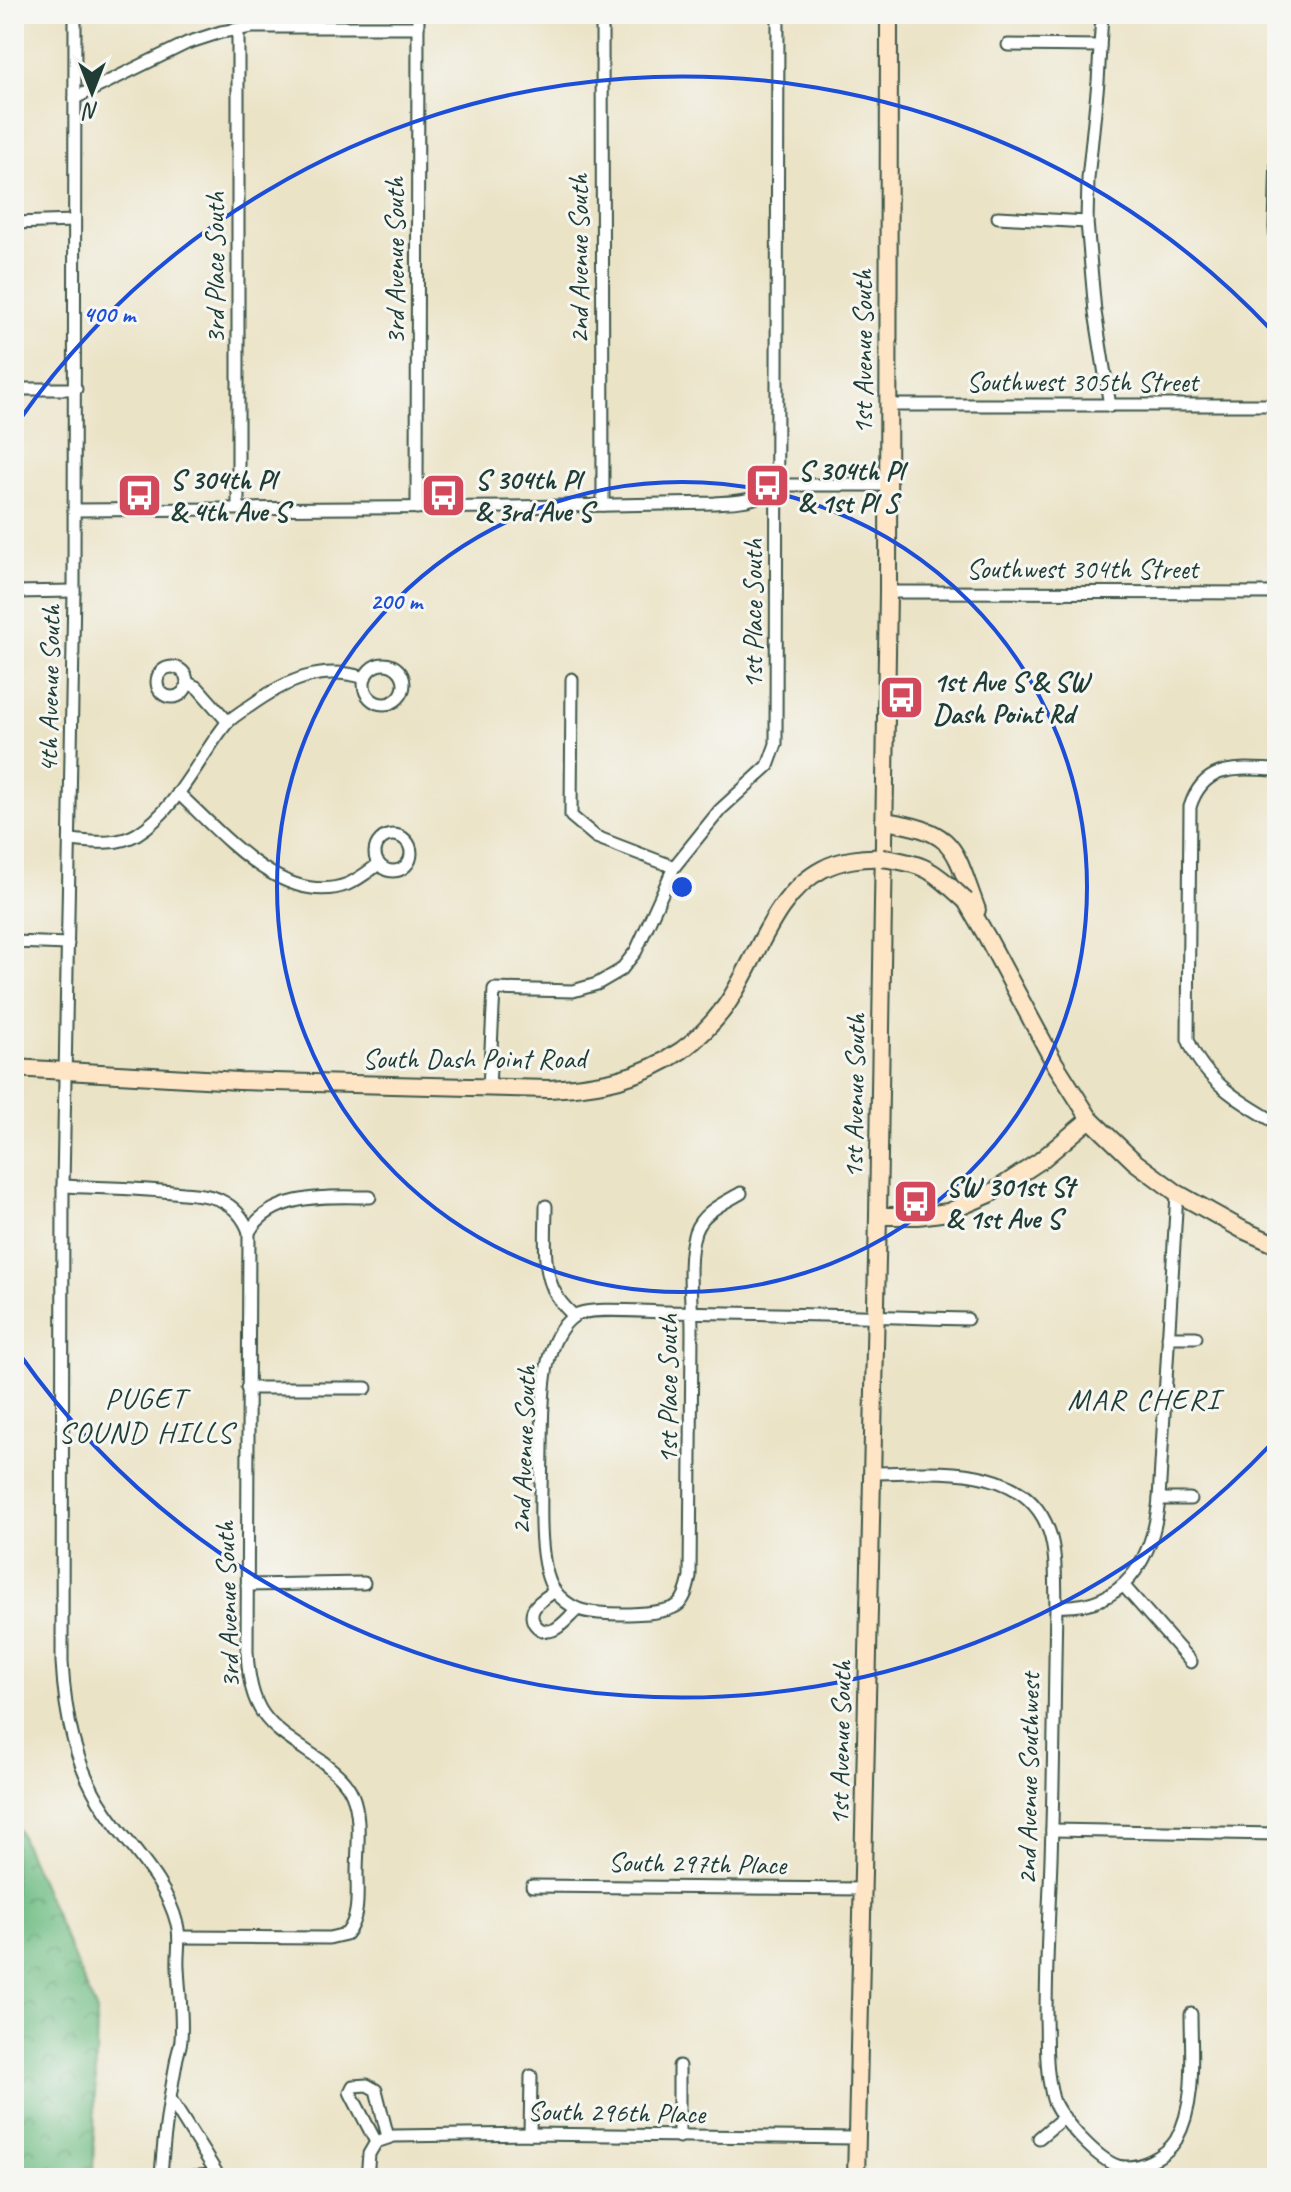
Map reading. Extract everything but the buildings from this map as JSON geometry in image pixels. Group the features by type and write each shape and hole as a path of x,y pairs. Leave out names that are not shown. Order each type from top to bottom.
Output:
{"main road":[{"name":"1st Avenue South","path":"856,2178 878,1216 888,592 889,14"},
{"path":"884,821 938,834 954,851 987,937 1054,1062 1090,1119 1135,1162 1177,1193 1277,1245"},
{"name":"South Dash Point Road","path":"14,1068 239,1081 489,1088 589,1087 627,1078 656,1066 684,1049 725,1007 776,915 809,877 824,868 870,857 900,860 931,870 966,901 987,937"},
{"path":"878,1216 948,1212 990,1194 1040,1161 1090,1119"}],"street":[{"name":"4th Avenue South","path":"75,14 76,389 63,1186 62,1662 64,1702 79,1760 104,1809 155,1876 171,1908 179,1937 181,2031 171,2100 164,2178 212,2175 216,2172 171,2100"},
{"name":"3rd Avenue South","path":"417,508 418,14"},
{"name":"2nd Avenue South","path":"602,14 603,505"},
{"name":"1st Place South","path":"489,1088 494,989 573,991 597,984 621,970 636,951 674,867 720,810 768,766 776,744 778,14"},
{"path":"1102,14 1087,222 1095,312 1110,406"},
{"path":"75,98 187,43 238,29 418,27"},
{"name":"3rd Place South","path":"238,29 238,508"},
{"path":"1008,45 1100,46"},
{"path":"1277,153 1277,258"},
{"path":"998,217 1087,222"},
{"path":"14,223 74,221"},
{"path":"14,389 76,389"},
{"name":"Southwest 305th Street","path":"888,405 1277,405"},
{"path":"74,510 730,502 762,496 791,485 888,485"},
{"path":"14,592 74,591"},
{"name":"Southwest 304th Street","path":"888,592 1277,593"},
{"path":"71,840 104,843 121,841 137,834 178,793 228,722 275,688 316,675 345,674 365,678"},
{"path":"572,679 571,816 596,837 674,867"},
{"path":"188,683 198,688 228,722"},
{"path":"1277,770 1234,769 1213,775 1195,793 1190,807 1188,1039 1194,1054 1212,1078 1239,1101 1277,1123"},
{"path":"178,793 260,867 291,883 336,887 357,879 379,864"},
{"path":"14,942 68,944"},
{"path":"63,1186 169,1191 212,1197 239,1213 249,1232"},
{"name":"1st Place South","path":"578,1609 594,1613 654,1613 678,1605 686,1593 690,1577 691,1256 695,1232 706,1215 741,1193"},
{"path":"1056,1606 1087,1604 1111,1595 1138,1568 1151,1543 1159,1499 1177,1193"},
{"path":"249,1232 269,1211 294,1201 370,1197"},
{"path":"546,1206 549,1278 557,1298 574,1316 593,1311 967,1319"},
{"name":"3rd Avenue South","path":"179,1937 336,1938 350,1930 355,1917 357,1821 352,1794 336,1773 273,1726 255,1702 247,1665 249,1232"},
{"name":"2nd Avenue South","path":"558,1595 546,1571 543,1547 545,1380 556,1337 574,1316"},
{"path":"1168,1337 1196,1337"},
{"path":"247,1388 366,1388"},
{"name":"2nd Avenue Southwest","path":"872,1473 972,1475 1000,1481 1024,1495 1040,1513 1051,1537 1056,1606 1046,2054 1053,2101 1064,2117 1112,2163 1125,2166 1146,2162 1164,2153 1181,2129 1190,2091 1191,2014"},
{"path":"1159,1499 1190,1499"},
{"path":"247,1585 364,1583"},
{"path":"1123,1585 1191,1662"},
{"path":"558,1595 578,1609 555,1629 545,1631 536,1626 532,1612 535,1606 558,1595"},
{"path":"1052,1830 1277,1834"},
{"name":"South 297th Place","path":"532,1886 862,1889"},
{"path":"679,2066 679,2137"},
{"path":"530,2134 531,2076"},
{"path":"1039,2138 1064,2117"},
{"name":"South 296th Place","path":"367,2178 369,2154 382,2140 530,2134 856,2138"}],"green space":[{"path":"14,1820 97,2012 93,2178 14,2178"}],"place":[{"name":"S 304th Pl & 1st Pl S","path":"767,486"},
{"name":"S 304th Pl & 4th Ave S","path":"139,495"},
{"name":"S 304th Pl & 3rd Ave S","path":"444,495"},
{"name":"1st Ave S & SW Dash Point Rd","path":"902,697"},
{"name":"SW 301st St & 1st Ave S","path":"915,1202"}],"district":[{"name":"MAR CHERI","path":"1144,1399"},
{"name":"PUGET SOUND HILLS","path":"146,1415"}]}
